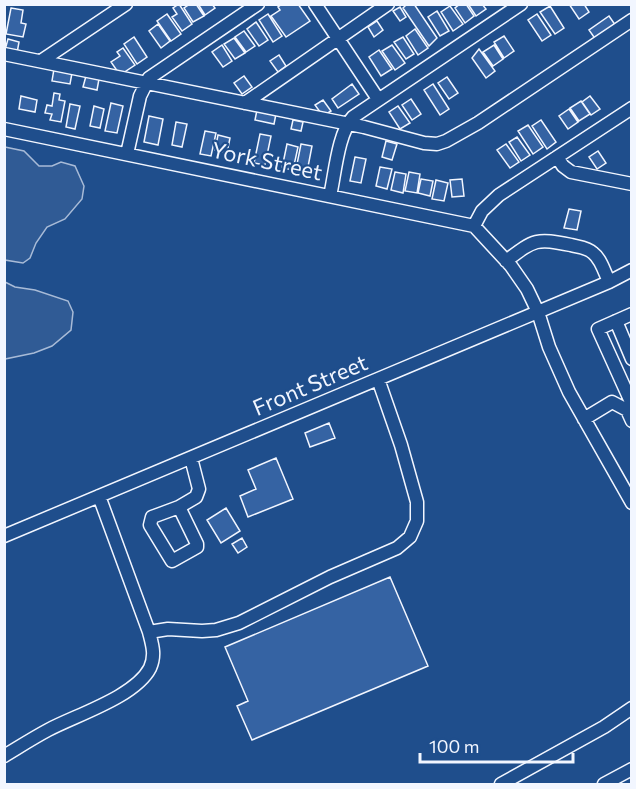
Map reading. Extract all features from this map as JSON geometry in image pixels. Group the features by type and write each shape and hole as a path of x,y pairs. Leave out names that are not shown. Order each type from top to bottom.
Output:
{"street":[{"path":"41,61 126,4"},
{"path":"127,154 140,96 146,82 160,69 258,4"},
{"path":"315,4 378,99"},
{"path":"244,103 388,4"},
{"path":"330,196 346,124 378,99 521,4"},
{"path":"4,54 437,144 478,123 632,20"},
{"path":"632,108 499,195 482,211 474,226 506,261 527,289 569,392 632,502"},
{"name":"York Street","path":"4,129 474,226"},
{"path":"557,157 563,166 571,171 632,184"},
{"path":"506,261 527,244 537,240 547,240 587,249 594,253 609,282"},
{"name":"Front Street","path":"4,536 609,282 632,270"},
{"path":"630,411 598,329 632,314"},
{"path":"616,321 632,359"},
{"path":"149,632 168,629 202,632 239,623 330,577 397,548 410,537 417,521 417,502 401,445 378,379"},
{"path":"584,419 612,402 630,411"},
{"path":"179,507 197,547 172,561 150,525 150,520 196,497 198,493 191,458"},
{"path":"4,756 49,729 106,704 138,682 150,668 154,651 149,632 99,496"},
{"path":"501,784 604,727 632,708"},
{"path":"604,784 632,769"}],"shaded area":[{"path":"5,147 24,151 39,166 52,166 61,162 75,166 84,186 82,199 65,219 47,227 36,243 30,258 23,263 5,260"},
{"path":"5,282 15,287 35,290 68,301 73,312 71,330 52,346 34,353 5,359"}],"building":[{"path":"179,4 192,24 182,31 172,17 177,14 173,8"},
{"path":"190,4 196,4 204,16 193,22 184,8"},
{"path":"198,4 212,4 215,8 205,15"},
{"path":"282,4 298,4 310,21 286,37 271,16 280,10 278,7"},
{"path":"407,4 414,4 437,38 429,46 403,8"},
{"path":"460,4 466,4 474,16 465,23 455,8"},
{"path":"468,4 482,4 486,9 476,16"},
{"path":"569,4 584,4 589,12 579,19"},
{"path":"450,6 463,24 453,31 441,12"},
{"path":"550,6 564,28 555,34 540,12"},
{"path":"400,7 406,17 400,21 393,11"},
{"path":"11,8 23,10 21,23 26,24 23,37 6,34"},
{"path":"437,11 449,31 440,36 428,17"},
{"path":"167,14 181,34 171,41 157,21"},
{"path":"268,14 282,36 273,42 259,20"},
{"path":"537,14 551,35 542,41 528,20"},
{"path":"609,16 616,26 596,40 589,30"},
{"path":"377,21 383,30 374,37 368,27"},
{"path":"256,22 268,40 259,46 247,29"},
{"path":"158,24 170,41 161,48 149,31"},
{"path":"415,29 428,48 418,55 406,36"},
{"path":"244,31 255,46 246,52 235,37"},
{"path":"504,36 514,51 504,58 494,42"},
{"path":"134,37 147,57 137,64 124,44"},
{"path":"403,37 414,54 406,59 394,42"},
{"path":"234,38 245,53 235,59 224,44"},
{"path":"8,39 19,42 17,53 5,50"},
{"path":"222,45 232,61 223,67 212,52"},
{"path":"392,45 405,63 395,70 382,51"},
{"path":"494,45 503,59 493,66 483,52"},
{"path":"123,48 135,65 120,75 111,62 120,56 117,52"},
{"path":"479,49 495,71 486,78 472,58"},
{"path":"379,50 392,69 381,76 369,57"},
{"path":"279,55 286,66 278,72 270,61"},
{"path":"54,69 72,73 70,84 52,81"},
{"path":"86,76 99,79 97,90 83,87"},
{"path":"244,76 252,87 242,94 234,83"},
{"path":"447,77 458,93 449,99 438,83"},
{"path":"352,84 359,94 338,108 332,99"},
{"path":"433,84 449,109 440,115 424,90"},
{"path":"54,93 60,94 59,100 65,101 61,122 50,120 52,114 45,113 47,105 52,106"},
{"path":"21,96 37,100 35,112 19,109"},
{"path":"590,96 600,109 591,115 582,102"},
{"path":"411,99 421,114 412,120 402,105"},
{"path":"323,100 331,111 323,116 315,105"},
{"path":"581,101 590,114 579,121 570,108"},
{"path":"111,103 123,106 117,133 105,131"},
{"path":"70,104 80,106 75,129 66,127"},
{"path":"94,106 104,109 100,128 90,126"},
{"path":"398,106 410,123 400,129 389,112"},
{"path":"569,109 578,122 568,129 559,116"},
{"path":"257,110 276,114 274,124 255,120"},
{"path":"149,116 163,119 158,145 144,142"},
{"path":"293,120 303,122 301,131 291,129"},
{"path":"541,120 556,142 547,149 532,126"},
{"path":"176,122 187,124 182,147 172,145"},
{"path":"528,125 543,147 533,154 518,131"},
{"path":"205,131 216,133 211,156 200,154"},
{"path":"260,134 271,136 265,165 254,163"},
{"path":"218,135 230,138 227,153 215,150"},
{"path":"517,137 530,155 521,161 509,142"},
{"path":"386,141 397,144 392,160 382,157"},
{"path":"287,144 298,147 293,170 282,168"},
{"path":"301,144 312,146 307,172 296,169"},
{"path":"506,144 519,162 510,168 497,150"},
{"path":"598,151 606,163 597,169 589,157"},
{"path":"355,157 366,159 361,183 350,181"},
{"path":"380,167 392,169 387,189 376,186"},
{"path":"395,172 406,174 403,193 391,190"},
{"path":"409,172 420,174 417,193 405,191"},
{"path":"421,179 433,181 430,196 418,193"},
{"path":"462,179 464,196 452,197 450,180"},
{"path":"436,180 448,183 444,201 432,199"},
{"path":"569,209 581,211 577,230 564,228"},
{"path":"329,423 335,438 310,447 305,433"},
{"path":"276,458 293,499 248,517 240,496 256,489 248,470"},
{"path":"226,508 240,531 221,543 207,520"},
{"path":"242,538 247,547 238,553 232,544"},
{"path":"390,577 428,666 252,740 237,706 248,701 225,647"}]}
